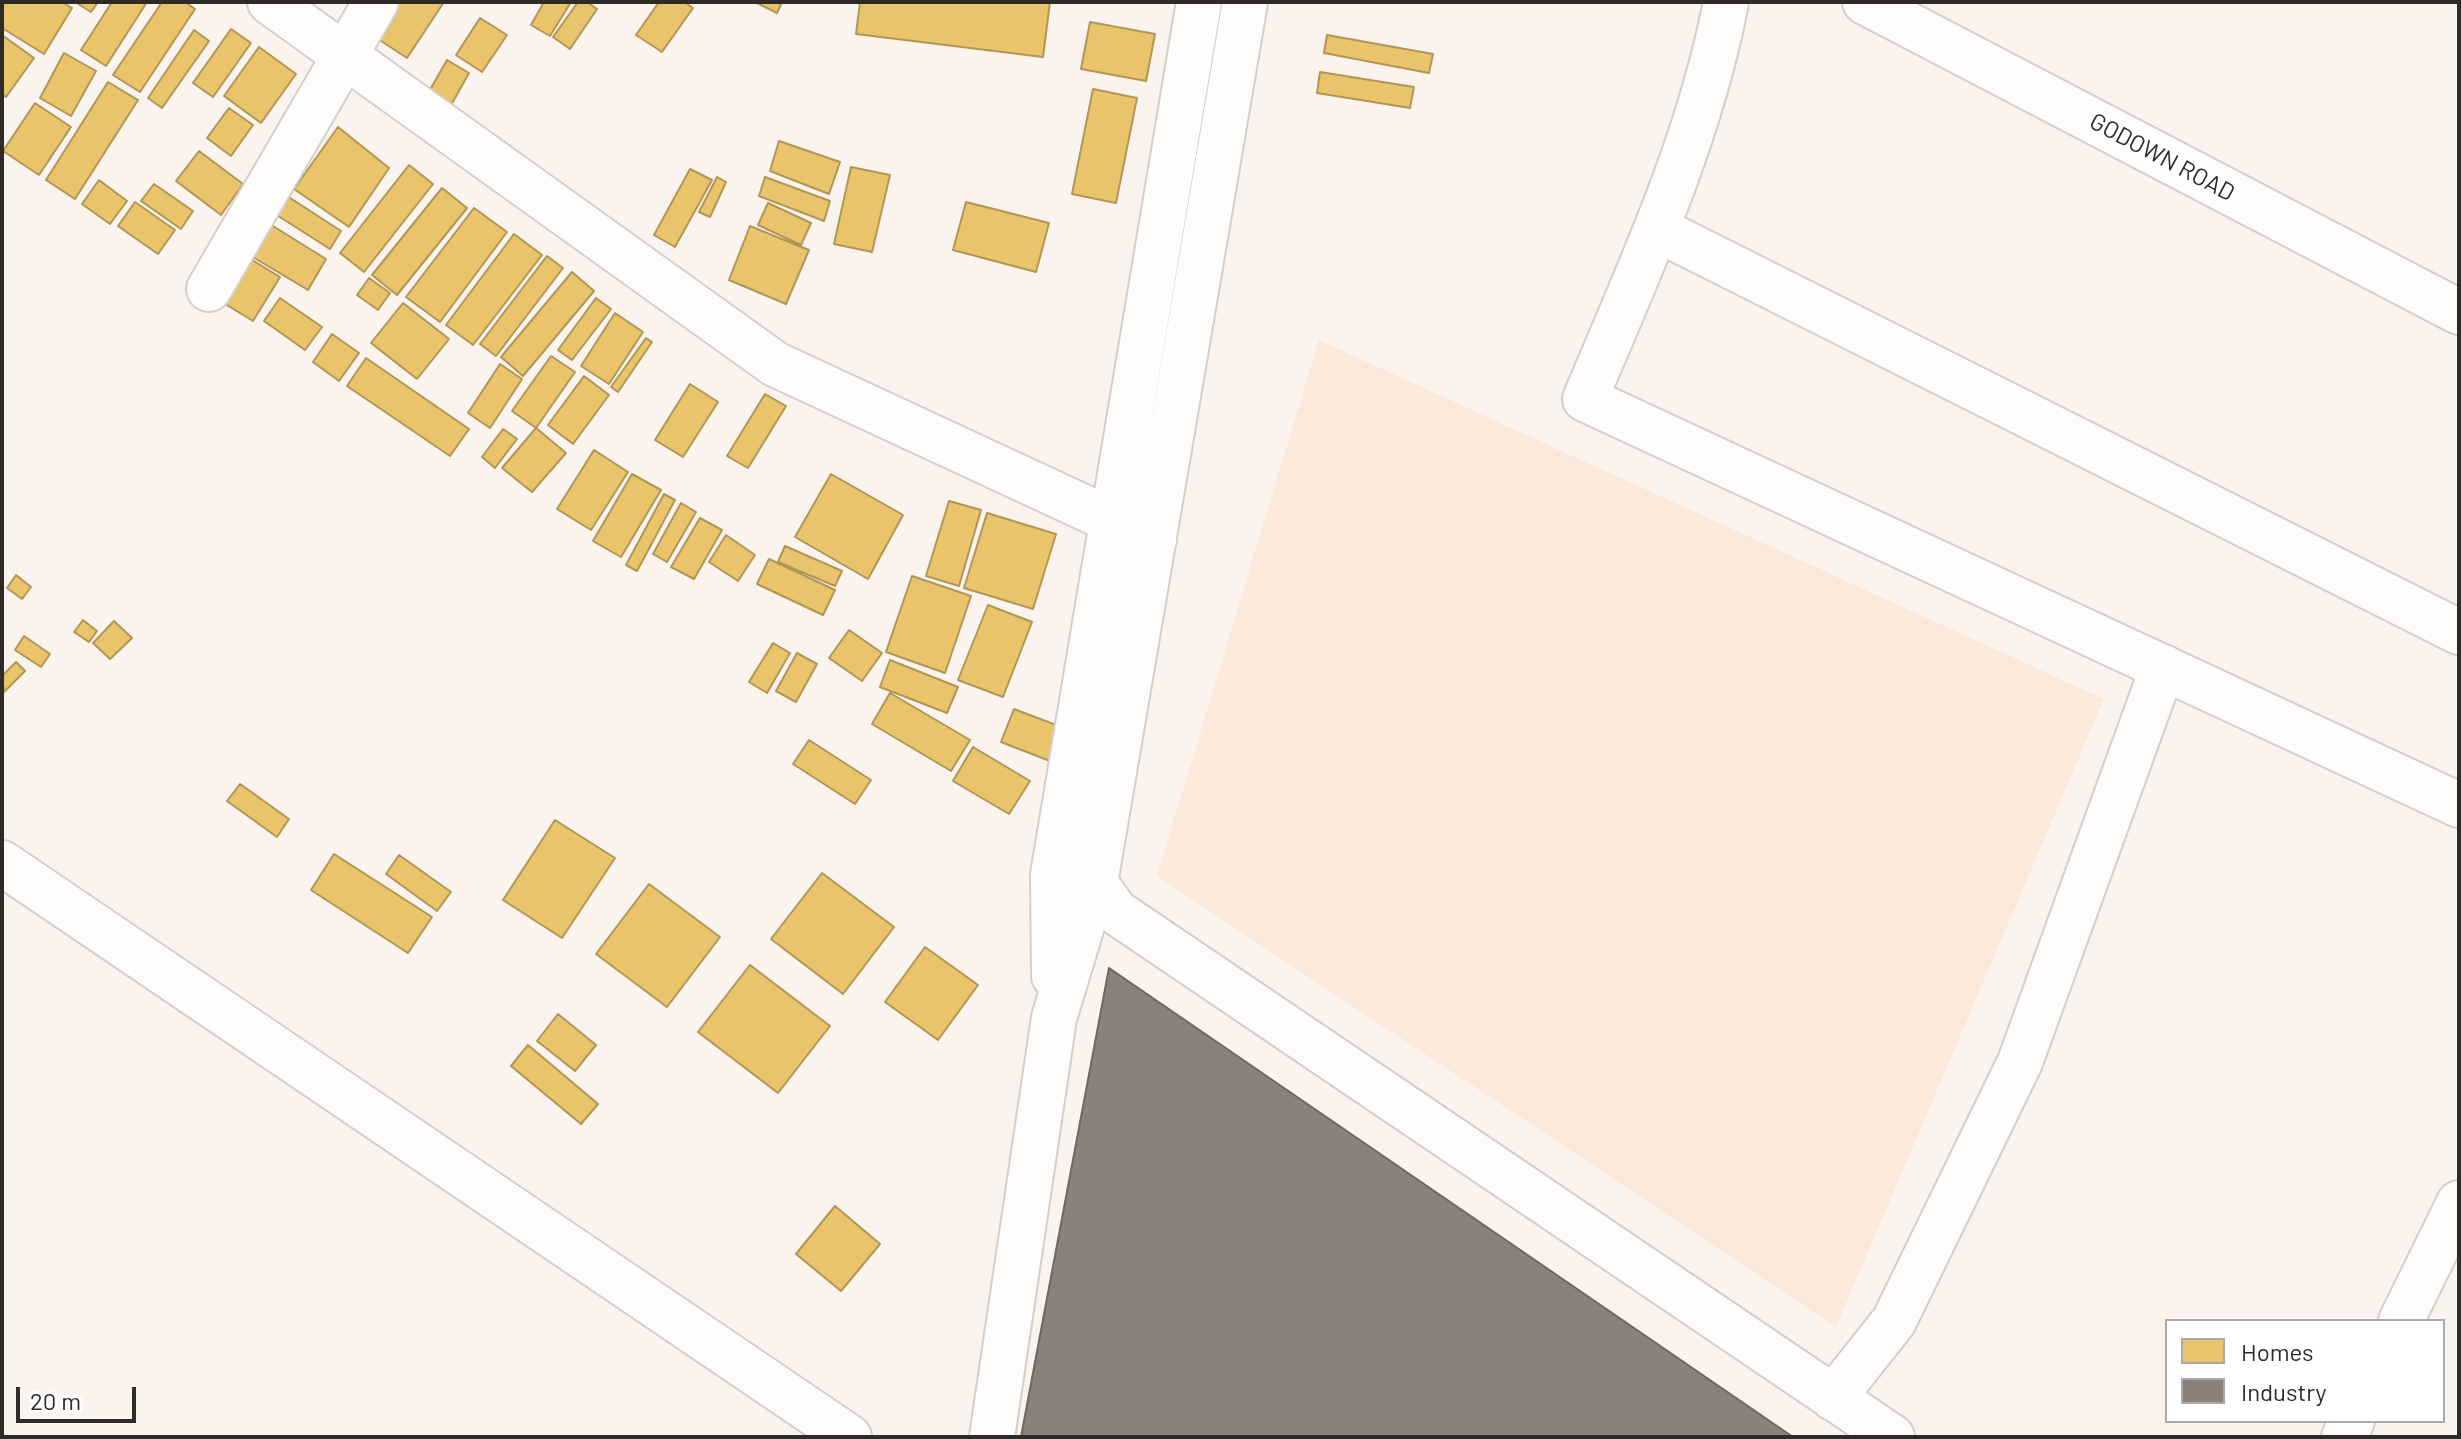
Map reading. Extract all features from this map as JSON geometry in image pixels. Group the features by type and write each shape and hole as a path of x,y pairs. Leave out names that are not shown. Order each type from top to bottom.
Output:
{"street":[{"path":"270,2 775,364 1154,540"},
{"path":"209,289 376,2"},
{"path":"1054,1018 1053,875 1199,2"},
{"path":"992,1437 1054,1018 1095,883 1245,2"},
{"path":"1726,2 1718,45 1657,229 1585,399 2459,805"},
{"name":"GODOWN ROAD","path":"1865,2 2459,312"},
{"path":"1657,229 2459,632"},
{"path":"1833,1398 1894,1321 2020,1062 2163,667"},
{"path":"2,863 849,1437"},
{"path":"1095,883 1116,912 1892,1437"},
{"path":"2402,1319 2459,1203"}],"shaded area":[{"path":"1319,340 2104,699 1836,1327 1157,876"}],"building: Homes":[{"path":"3,2 62,2 72,8 44,54 2,28"},
{"path":"75,2 98,2 91,12"},
{"path":"112,2 147,2 106,66 81,50"},
{"path":"162,2 185,2 195,9 140,92 113,75"},
{"path":"394,2 444,2 407,58 372,35"},
{"path":"544,2 571,2 550,36 531,25"},
{"path":"578,2 587,2 597,9 570,49 553,37"},
{"path":"659,2 684,2 693,8 662,52 636,35"},
{"path":"755,2 782,2 777,13"},
{"path":"860,2 1050,2 1043,57 856,34"},
{"path":"480,18 507,35 482,72 456,55"},
{"path":"1090,22 1155,34 1146,81 1081,69"},
{"path":"231,29 251,43 213,97 193,83"},
{"path":"194,30 209,41 162,108 148,98"},
{"path":"2,35 34,58 6,97 2,94"},
{"path":"1327,35 1433,54 1429,73 1324,53"},
{"path":"259,47 296,74 261,123 224,96"},
{"path":"64,53 96,71 71,116 40,98"},
{"path":"447,60 469,73 446,114 423,102"},
{"path":"1320,72 1414,87 1410,108 1317,93"},
{"path":"108,82 138,100 75,199 46,180"},
{"path":"1093,89 1137,98 1116,203 1072,194"},
{"path":"35,103 71,127 39,175 3,151"},
{"path":"229,108 253,125 231,156 207,138"},
{"path":"338,127 389,168 349,227 294,189"},
{"path":"779,141 840,162 829,194 770,171"},
{"path":"199,151 243,184 221,215 176,181"},
{"path":"409,165 433,184 364,272 340,253"},
{"path":"851,167 890,175 872,252 834,244"},
{"path":"690,169 712,180 675,247 654,235"},
{"path":"717,177 726,182 710,217 699,212"},
{"path":"765,177 830,201 824,221 759,196"},
{"path":"99,180 127,201 110,224 82,204"},
{"path":"154,184 193,211 181,229 141,201"},
{"path":"442,188 467,208 397,295 372,275"},
{"path":"284,194 341,231 330,249 272,212"},
{"path":"135,202 175,230 158,254 118,226"},
{"path":"966,202 1049,223 1036,272 953,250"},
{"path":"768,203 811,223 801,245 758,225"},
{"path":"474,208 507,232 440,322 406,297"},
{"path":"260,218 326,259 308,290 241,250"},
{"path":"750,226 809,250 786,304 729,280"},
{"path":"514,234 542,255 473,345 446,325"},
{"path":"244,255 280,277 253,321 217,299"},
{"path":"547,256 563,268 496,356 480,344"},
{"path":"572,272 594,291 523,376 501,357"},
{"path":"369,278 390,293 378,310 357,295"},
{"path":"280,298 322,327 305,350 264,321"},
{"path":"596,298 611,309 572,360 558,350"},
{"path":"403,303 449,339 417,379 371,343"},
{"path":"615,313 643,332 609,384 581,366"},
{"path":"332,334 359,353 339,381 313,362"},
{"path":"646,338 652,342 618,392 611,387"},
{"path":"551,356 575,372 536,428 512,411"},
{"path":"366,358 469,429 450,456 347,386"},
{"path":"500,364 522,379 490,428 468,413"},
{"path":"584,376 609,395 573,444 548,425"},
{"path":"690,384 718,402 683,457 655,440"},
{"path":"765,394 786,406 748,468 727,456"},
{"path":"536,428 566,453 532,492 502,468"},
{"path":"503,429 517,439 495,468 482,457"},
{"path":"594,450 628,472 591,530 557,509"},
{"path":"632,474 661,490 621,557 593,541"},
{"path":"831,474 903,515 868,579 795,537"},
{"path":"664,494 675,500 637,571 626,565"},
{"path":"949,501 981,510 959,586 926,576"},
{"path":"681,503 696,512 667,562 653,554"},
{"path":"987,513 1056,534 1033,609 964,588"},
{"path":"700,518 722,530 694,579 671,567"},
{"path":"726,535 755,555 738,581 709,562"},
{"path":"785,546 842,571 835,586 778,562"},
{"path":"769,559 835,590 823,615 757,584"},
{"path":"16,575 31,587 22,599 7,588"},
{"path":"912,576 971,596 945,673 886,652"},
{"path":"988,605 1032,622 1003,697 958,680"},
{"path":"83,620 97,631 89,642 74,632"},
{"path":"114,621 132,638 110,659 93,643"},
{"path":"849,630 882,653 862,681 829,658"},
{"path":"24,636 50,654 41,667 15,650"},
{"path":"773,643 790,653 767,693 749,682"},
{"path":"797,653 817,664 796,702 776,691"},
{"path":"890,660 958,687 947,713 880,687"},
{"path":"16,662 25,671 4,692 2,676"},
{"path":"890,693 970,740 951,771 872,724"},
{"path":"1014,709 1064,728 1050,761 1001,742"},
{"path":"809,740 871,780 855,804 793,764"},
{"path":"973,747 1030,781 1009,814 953,781"},
{"path":"240,784 289,819 277,837 227,801"},
{"path":"555,820 615,858 562,938 503,900"},
{"path":"334,854 432,917 408,953 311,890"},
{"path":"399,855 451,892 437,911 386,874"},
{"path":"822,873 894,927 843,994 771,939"},
{"path":"649,884 720,937 667,1007 596,954"},
{"path":"925,947 978,985 938,1040 885,1002"},
{"path":"750,965 830,1026 778,1093 698,1032"},
{"path":"558,1014 596,1045 575,1071 537,1041"},
{"path":"528,1045 598,1104 581,1124 511,1066"},
{"path":"835,1206 880,1244 841,1291 796,1254"}],"building: Industry":[{"path":"1109,968 1793,1437 1021,1437"}]}
